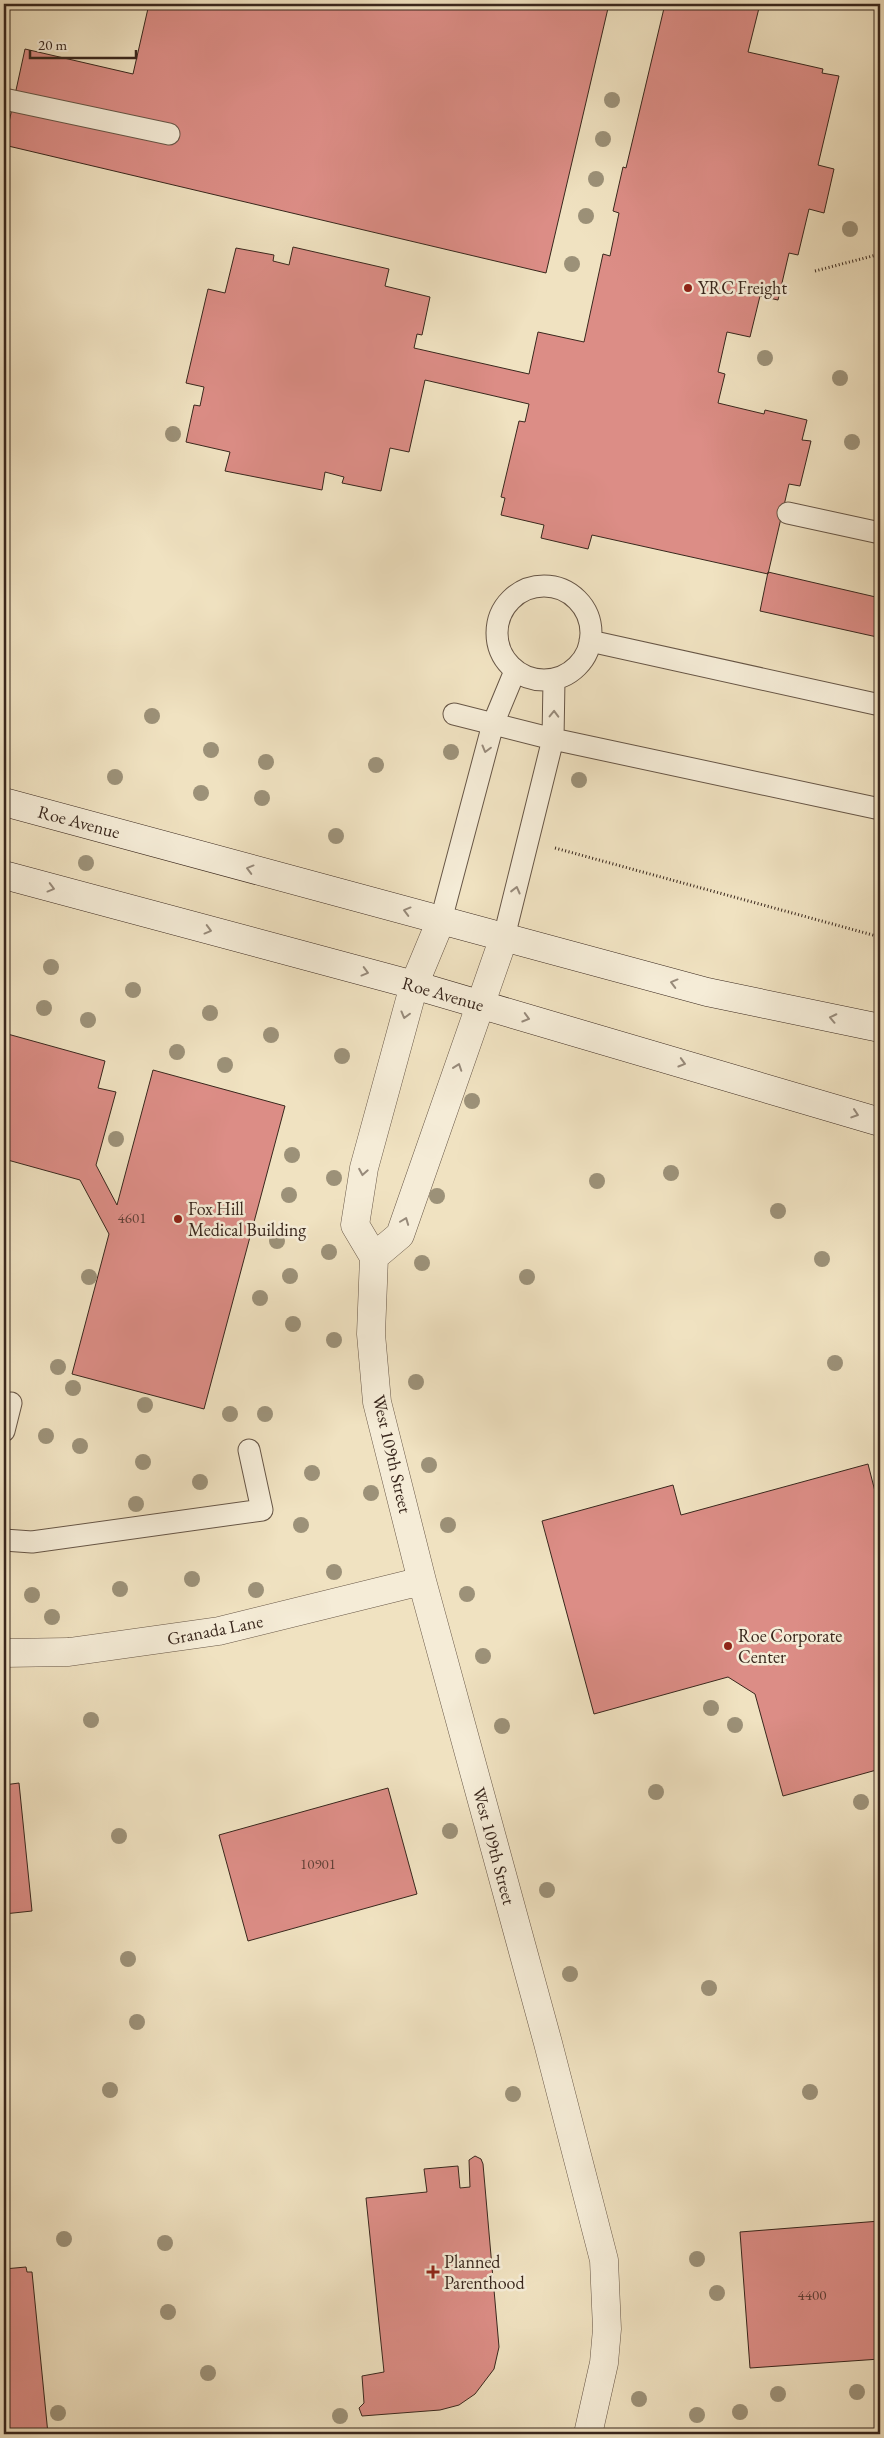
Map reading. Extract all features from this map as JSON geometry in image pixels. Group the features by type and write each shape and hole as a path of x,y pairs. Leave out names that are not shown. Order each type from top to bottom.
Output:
{"street":[{"name":"Roe Avenue","path":"4,802 707,992 880,1028"},
{"name":"Roe Avenue","path":"4,875 414,985 880,1122"},
{"path":"441,920 414,985 364,1168 355,1225 374,1257 400,1235 479,1004 504,937"},
{"name":"West 109th Street","path":"374,1257 371,1334 378,1402 422,1581 548,2043 604,2260 607,2329 604,2363 588,2434"},
{"name":"Granada Lane","path":"4,1653 69,1652 219,1631 422,1581"}],"lane":[{"path":"4,99 168,134"},
{"path":"788,513 880,533"},
{"path":"542,585 558,587 572,594 582,605 590,620 590,641 580,664 568,674 554,680 538,681 516,671 501,655 496,640 497,624 502,609 512,597 526,588 542,585"},
{"path":"590,641 880,705"},
{"path":"441,920 493,724 516,671"},
{"path":"504,937 553,739 554,680"},
{"path":"454,714 553,739 880,809"},
{"path":"4,1432 11,1402"},
{"path":"4,1540 32,1542 262,1510 248,1450"}],"path":[{"path":"816,271 880,254"},
{"path":"547,846 880,937"}],"building":[{"path":"149,4 609,4 546,273 4,145 25,49 133,74"},
{"name":"YRC Freight","path":"665,4 742,4 759,8 748,52 823,69 822,73 839,76 818,165 834,169 824,213 809,209 798,255 789,253 778,300 760,296 750,337 727,332 718,372 725,374 718,403 764,414 765,410 807,420 802,440 811,441 800,486 789,484 768,574 592,535 588,549 541,538 544,525 501,515 505,498 501,497 519,421 525,422 529,404 425,380 409,452 390,448 381,491 342,483 344,477 325,472 322,490 225,471 230,452 186,442 194,405 200,406 204,387 186,383 208,289 225,293 236,248 274,255 273,261 289,265 293,247 389,269 385,286 430,297 422,335 417,334 414,348 529,374 538,332 584,342 603,254 610,256 619,213 613,211 623,167 626,168"},
{"path":"768,572 880,598 880,624 877,637 760,611"},
{"name":"Fox Hill Medical Building","path":"4,1033 105,1061 98,1088 116,1092 96,1165 117,1205 153,1070 285,1106 204,1409 72,1374 109,1234 80,1180 4,1159"},
{"name":"Roe Corporate Center","path":"868,1464 880,1511 880,1769 783,1796 755,1694 728,1677 594,1714 542,1521 673,1485 681,1515"},
{"path":"19,1783 32,1911 4,1914 4,1785"},
{"path":"388,1788 417,1894 248,1941 219,1835"},
{"name":"Planned Parenthood","path":"475,2156 481,2159 483,2164 499,2347 494,2369 475,2394 459,2405 440,2410 362,2416 359,2408 364,2403 362,2376 384,2372 366,2198 427,2192 424,2169 458,2166 460,2188 470,2187 469,2160"},
{"path":"880,2221 880,2359 750,2368 740,2232"},
{"path":"26,2267 27,2272 32,2272 48,2434 4,2434 4,2269"}],"place":[{"name":"YRC Freight","path":"688,288"},
{"name":"Fox Hill Medical Building","path":"178,1219"},
{"name":"Roe Corporate Center","path":"728,1646"},
{"name":"Planned Parenthood","path":"433,2272"}]}
